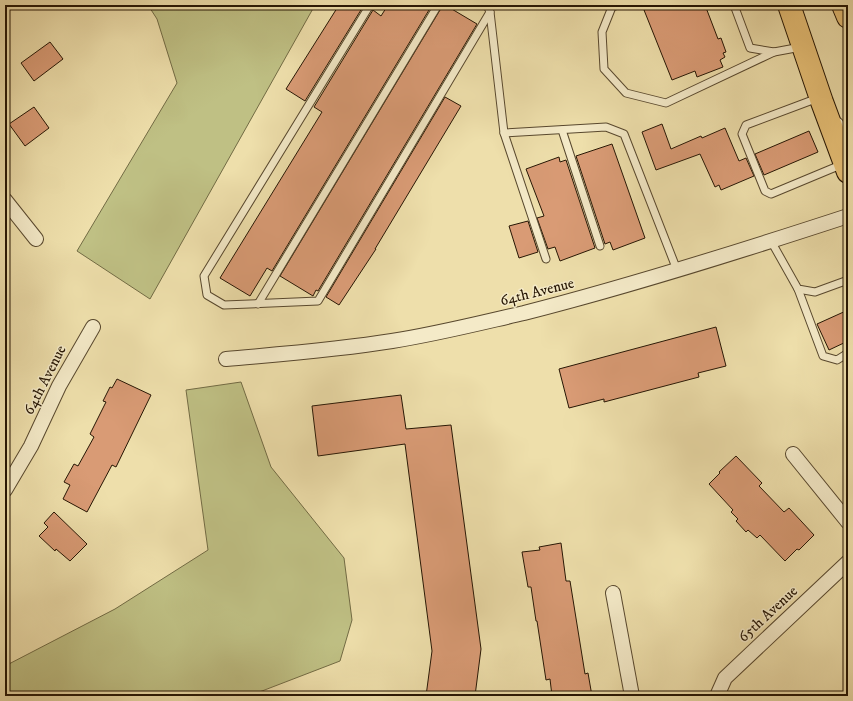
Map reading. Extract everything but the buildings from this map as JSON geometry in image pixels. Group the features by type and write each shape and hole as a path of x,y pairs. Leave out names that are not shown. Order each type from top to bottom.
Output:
{"main road":[{"path":"790,5 821,100 846,168"},
{"path":"843,5 848,17"}],"street":[{"path":"5,200 36,239"},
{"name":"64th Avenue","path":"226,359 330,349 444,332 570,301 677,270 848,216"},
{"name":"64th Avenue","path":"5,490 31,446 59,386 93,327"},
{"path":"793,454 848,522"},
{"name":"65th Avenue","path":"717,696 725,678 848,562"},
{"path":"613,593 632,696"}],"lane":[{"path":"370,5 204,276 207,295 224,305 318,301 490,12"},
{"path":"258,304 438,5"},
{"path":"487,5 490,12 504,133 546,259"},
{"path":"618,5 612,7 602,32 604,69 626,93 666,103 774,52 803,47"},
{"path":"734,5 750,48 774,52"},
{"path":"846,168 772,194 765,191 742,134 746,124 821,100 848,135"},
{"path":"504,133 606,127 624,134 677,270"},
{"path":"562,130 600,246"},
{"path":"771,241 798,289 823,356 837,360 848,353"},
{"path":"798,289 815,292 848,280"}],"green space":[{"path":"148,5 315,5 150,299 77,251 177,83 157,19"},
{"path":"241,382 271,467 344,558 352,620 340,661 249,696 5,696 5,666 115,609 208,550 186,390"}]}
